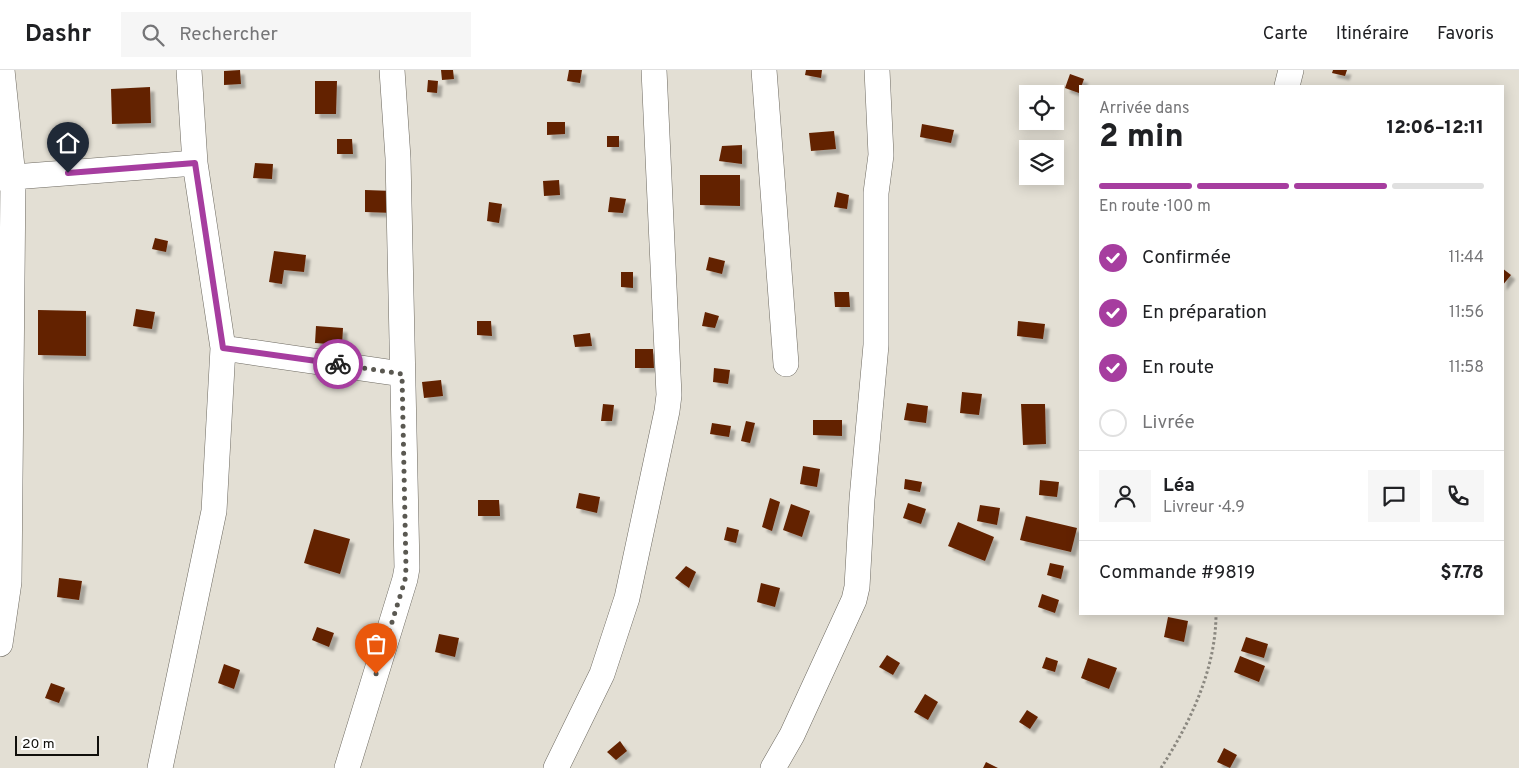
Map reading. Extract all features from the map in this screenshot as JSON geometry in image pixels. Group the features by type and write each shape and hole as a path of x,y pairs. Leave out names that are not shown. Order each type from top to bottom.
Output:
{"street":[{"path":"0,644 9,582 7,178 2,70"},
{"path":"160,768 214,511 223,348 195,163 189,70"},
{"path":"347,768 405,580 398,158 392,70"},
{"path":"556,768 602,674 628,598 667,410 669,394 654,70"},
{"path":"764,70 786,364"},
{"path":"773,768 792,735 854,600 857,586 862,499 876,345 876,194 881,155 877,70"},
{"path":"1287,85 1291,70"},
{"path":"7,178 195,163"},
{"path":"223,348 402,374"}],"path":[{"path":"1161,768 1183,733 1205,680 1216,615"}],"building":[{"path":"240,70 241,84 224,85 224,71"},
{"path":"441,70 453,70 454,79 442,80"},
{"path":"569,70 582,70 580,83 567,81"},
{"path":"806,70 822,70 821,78 805,75"},
{"path":"1333,70 1347,70 1345,76 1332,73"},
{"path":"1070,74 1084,79 1082,85 1079,85 1079,93 1065,88"},
{"path":"428,80 438,81 437,93 427,92"},
{"path":"315,81 337,81 336,114 315,114"},
{"path":"150,87 151,123 112,124 111,89"},
{"path":"547,122 565,122 565,134 547,135"},
{"path":"922,124 954,130 951,143 920,137"},
{"path":"834,131 836,149 811,151 809,133"},
{"path":"607,136 619,136 619,147 607,147"},
{"path":"337,139 352,139 353,154 337,154"},
{"path":"742,145 742,164 719,161 722,146"},
{"path":"255,163 273,164 272,179 253,178"},
{"path":"700,175 740,175 740,206 700,205"},
{"path":"559,180 560,195 544,196 543,181"},
{"path":"365,190 394,191 394,213 365,212"},
{"path":"837,192 849,195 847,209 834,207"},
{"path":"610,197 626,199 623,213 608,212"},
{"path":"489,202 502,204 499,223 487,221"},
{"path":"155,238 168,241 166,252 152,249"},
{"path":"274,251 306,255 304,272 284,270 282,284 269,282"},
{"path":"709,257 725,261 722,274 706,270"},
{"path":"1504,270 1511,275 1504,284"},
{"path":"621,272 633,272 633,288 621,287"},
{"path":"834,292 849,292 850,307 835,307"},
{"path":"136,309 155,312 152,329 133,326"},
{"path":"38,310 86,311 86,356 38,355"},
{"path":"705,312 719,316 715,328 702,326"},
{"path":"477,321 491,321 492,336 477,335"},
{"path":"1018,321 1045,324 1043,339 1017,336"},
{"path":"316,326 343,328 342,345 315,343"},
{"path":"590,333 592,346 575,347 573,335"},
{"path":"635,349 653,349 654,368 635,368"},
{"path":"714,368 730,370 728,384 713,382"},
{"path":"441,380 443,396 424,398 422,382"},
{"path":"962,392 982,394 979,415 960,413"},
{"path":"907,403 928,406 926,423 904,420"},
{"path":"603,404 614,405 612,421 601,421"},
{"path":"1021,404 1045,404 1046,444 1023,445"},
{"path":"813,420 842,420 842,436 813,435"},
{"path":"746,421 755,423 750,443 741,441"},
{"path":"712,423 731,426 729,437 710,434"},
{"path":"803,466 820,469 817,487 800,484"},
{"path":"905,479 922,482 920,492 904,489"},
{"path":"1040,480 1059,482 1057,497 1039,495"},
{"path":"579,493 600,497 597,513 576,508"},
{"path":"770,498 780,502 772,531 762,527"},
{"path":"478,500 499,500 500,516 478,516"},
{"path":"908,503 926,509 921,524 903,518"},
{"path":"791,504 810,511 802,537 783,530"},
{"path":"980,505 1000,508 997,525 977,521"},
{"path":"1026,516 1077,528 1071,552 1020,540"},
{"path":"958,522 994,537 985,561 948,546"},
{"path":"727,527 739,530 736,543 724,540"},
{"path":"314,529 350,539 340,574 304,563"},
{"path":"1050,563 1064,566 1061,579 1047,575"},
{"path":"686,566 696,572 689,588 675,578"},
{"path":"59,578 82,581 79,600 57,597"},
{"path":"761,583 780,588 775,607 757,602"},
{"path":"1042,594 1059,600 1055,613 1038,607"},
{"path":"1168,617 1188,621 1184,642 1164,637"},
{"path":"317,627 334,633 329,647 312,640"},
{"path":"439,634 459,638 455,657 435,652"},
{"path":"1246,637 1268,644 1264,658 1241,651"},
{"path":"887,655 900,663 893,675 879,667"},
{"path":"1240,656 1265,666 1259,682 1234,672"},
{"path":"1046,657 1058,661 1055,672 1042,668"},
{"path":"1088,658 1117,668 1109,689 1081,678"},
{"path":"224,664 240,670 234,689 218,683"},
{"path":"51,683 65,688 59,703 45,698"},
{"path":"925,694 938,702 928,720 914,712"},
{"path":"1027,710 1038,717 1030,729 1019,722"},
{"path":"620,741 627,751 616,760 607,752"},
{"path":"1224,748 1237,755 1230,768 1217,762"},
{"path":"986,762 998,768 983,768"}],"way so far":[{"path":"338,364 402,374 405,580 376,674"}],"route":[{"path":"68,173 195,163 223,348 338,364"}]}
